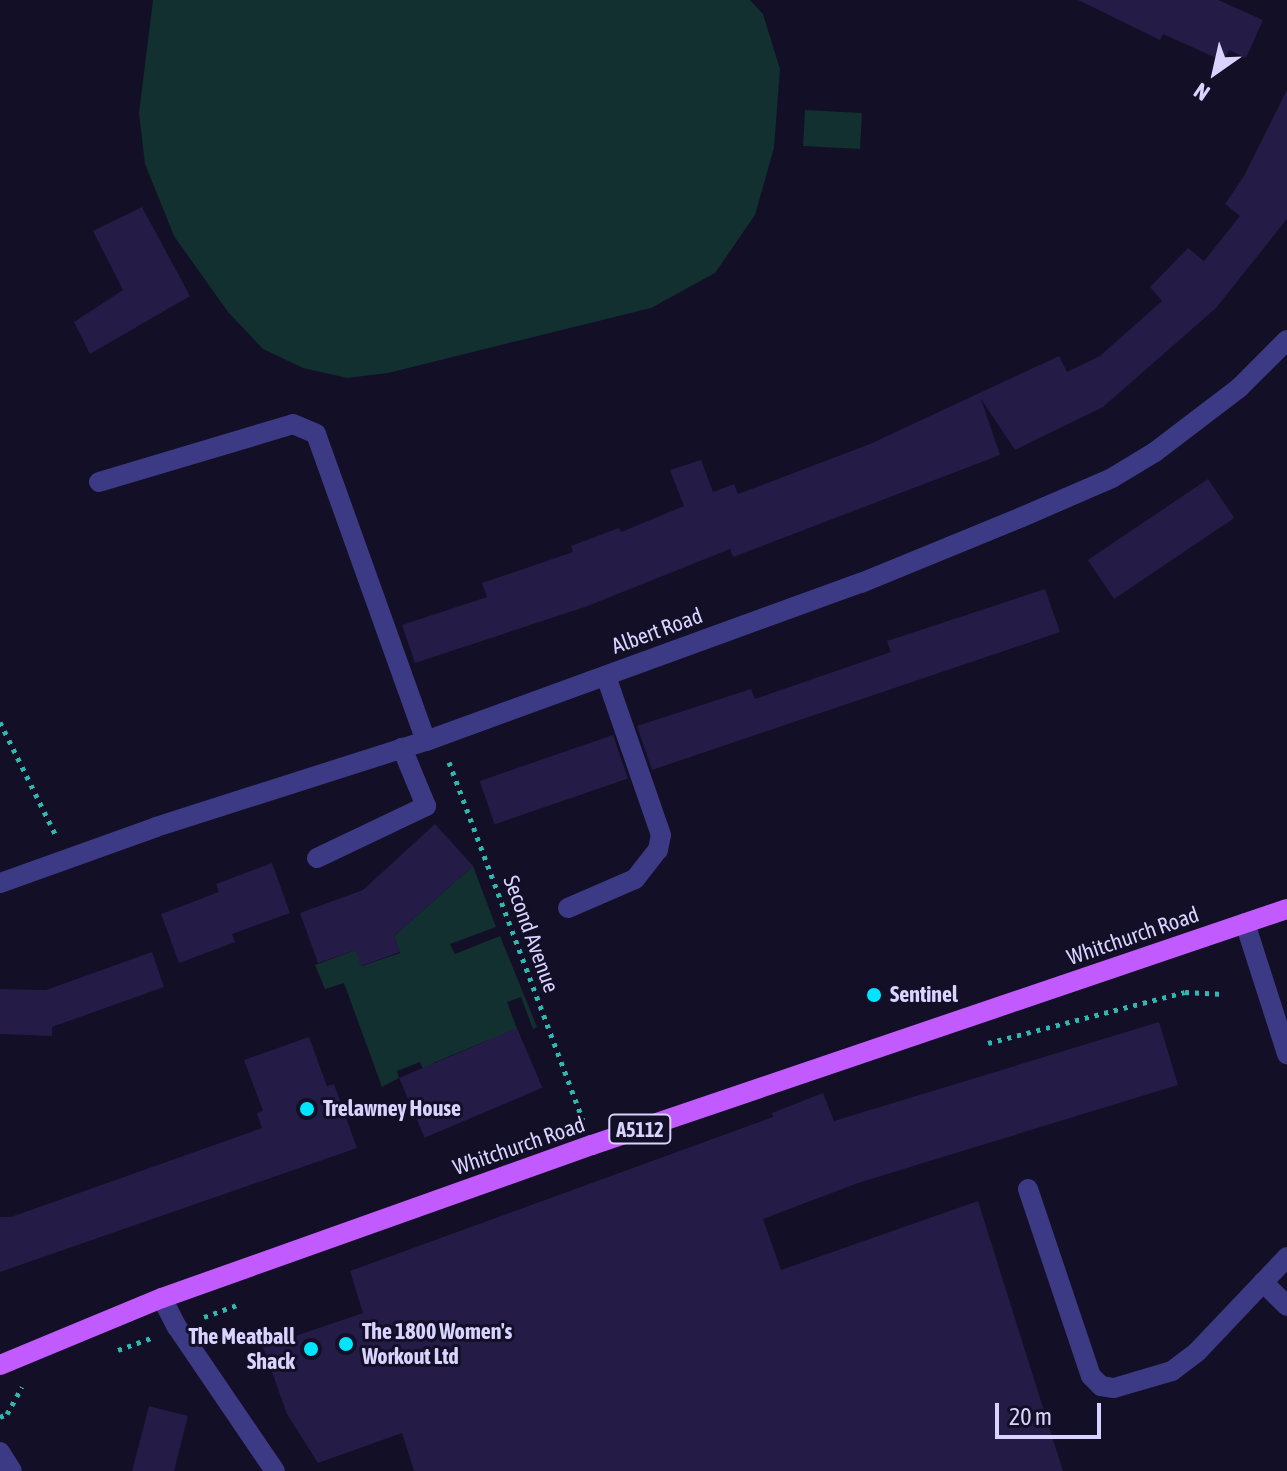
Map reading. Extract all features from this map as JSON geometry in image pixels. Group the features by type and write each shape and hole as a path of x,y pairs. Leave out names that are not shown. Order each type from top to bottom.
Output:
{"main road":[{"name":"Whitchurch Road","path":"0,1365 162,1298 592,1145 1287,909"}],"street":[{"name":"Albert Road","path":"0,883 433,738 861,583 1112,478 1200,420 1283,352"},
{"path":"99,482 293,424 316,434 433,738"},
{"path":"568,908 635,879 658,850 661,835 606,676"},
{"path":"317,858 426,806 402,748"},
{"path":"1245,923 1287,1054"},
{"path":"1028,1189 1091,1376 1101,1386 1114,1388 1172,1371 1197,1352 1287,1257"},
{"path":"1263,1282 1287,1306"},
{"path":"162,1298 177,1327 275,1471"},
{"path":"0,1452 12,1471"}],"path":[{"path":"0,722 67,859"},
{"name":"Second Avenue","path":"433,738 592,1145"},
{"path":"1112,1010 1185,992 1224,994"},
{"path":"0,1417 7,1414"}],"green space":[{"path":"153,0 750,0 763,14 780,69 774,148 755,215 715,273 651,308 388,373 347,378 303,368 263,349 228,312 174,236 145,164 139,113"},
{"path":"805,110 862,113 860,149 803,146"},
{"path":"473,866 496,927 450,944 455,954 500,936 537,1027 533,1029 521,997 507,1002 519,1034 486,1041 433,1063 428,1080 420,1062 397,1071 399,1078 382,1087 344,983 325,989 315,965 356,950 362,966 400,953 394,936"}],"building":[{"path":"1078,0 1218,0 1263,20 1246,58 1229,50 1223,61 1163,34 1160,40"},
{"path":"1287,90 1287,219 1216,308 1103,407 1015,450 981,399 1000,455 733,557 730,549 585,607 415,663 402,625 487,597 482,583 573,552 571,546 619,528 621,532 684,506 670,470 701,460 713,492 734,484 738,494 870,444 1059,356 1067,372 1100,356 1162,301 1150,287 1188,248 1204,261 1240,216 1225,204 1244,176"},
{"path":"142,207 190,296 90,354 74,322 123,290 93,231"},
{"path":"1208,479 1234,518 1114,599 1088,560"},
{"path":"1045,589 1060,632 652,770 637,726 751,689 755,699 891,652 887,641"},
{"path":"613,735 628,778 495,824 480,781"},
{"path":"435,824 473,866 394,936 400,952 361,966 356,950 318,963 300,913 363,890"},
{"path":"272,863 290,913 232,934 235,942 179,963 161,914 219,892 216,884"},
{"path":"152,952 164,987 52,1027 52,1036 0,1034 0,989 46,990"},
{"path":"1159,1022 1178,1085 858,1183 763,1219 781,1270 978,1201 1063,1471 414,1471 402,1433 318,1463 287,1414 263,1347 363,1313 350,1271 773,1117 772,1113 823,1093 834,1121"},
{"path":"517,1028 542,1088 425,1138 399,1078"},
{"path":"309,1037 327,1086 334,1084 357,1148 0,1272 0,1217 11,1217 262,1128 257,1113 263,1111 244,1060"},
{"path":"149,1406 188,1416 174,1471 132,1471"}],"place":[{"name":"Sentinel","path":"874,995"},
{"name":"Trelawney House","path":"307,1109"},
{"name":"The 1800 Women's Workout Ltd","path":"346,1344"},
{"name":"The Meatball Shack","path":"311,1349"}]}
